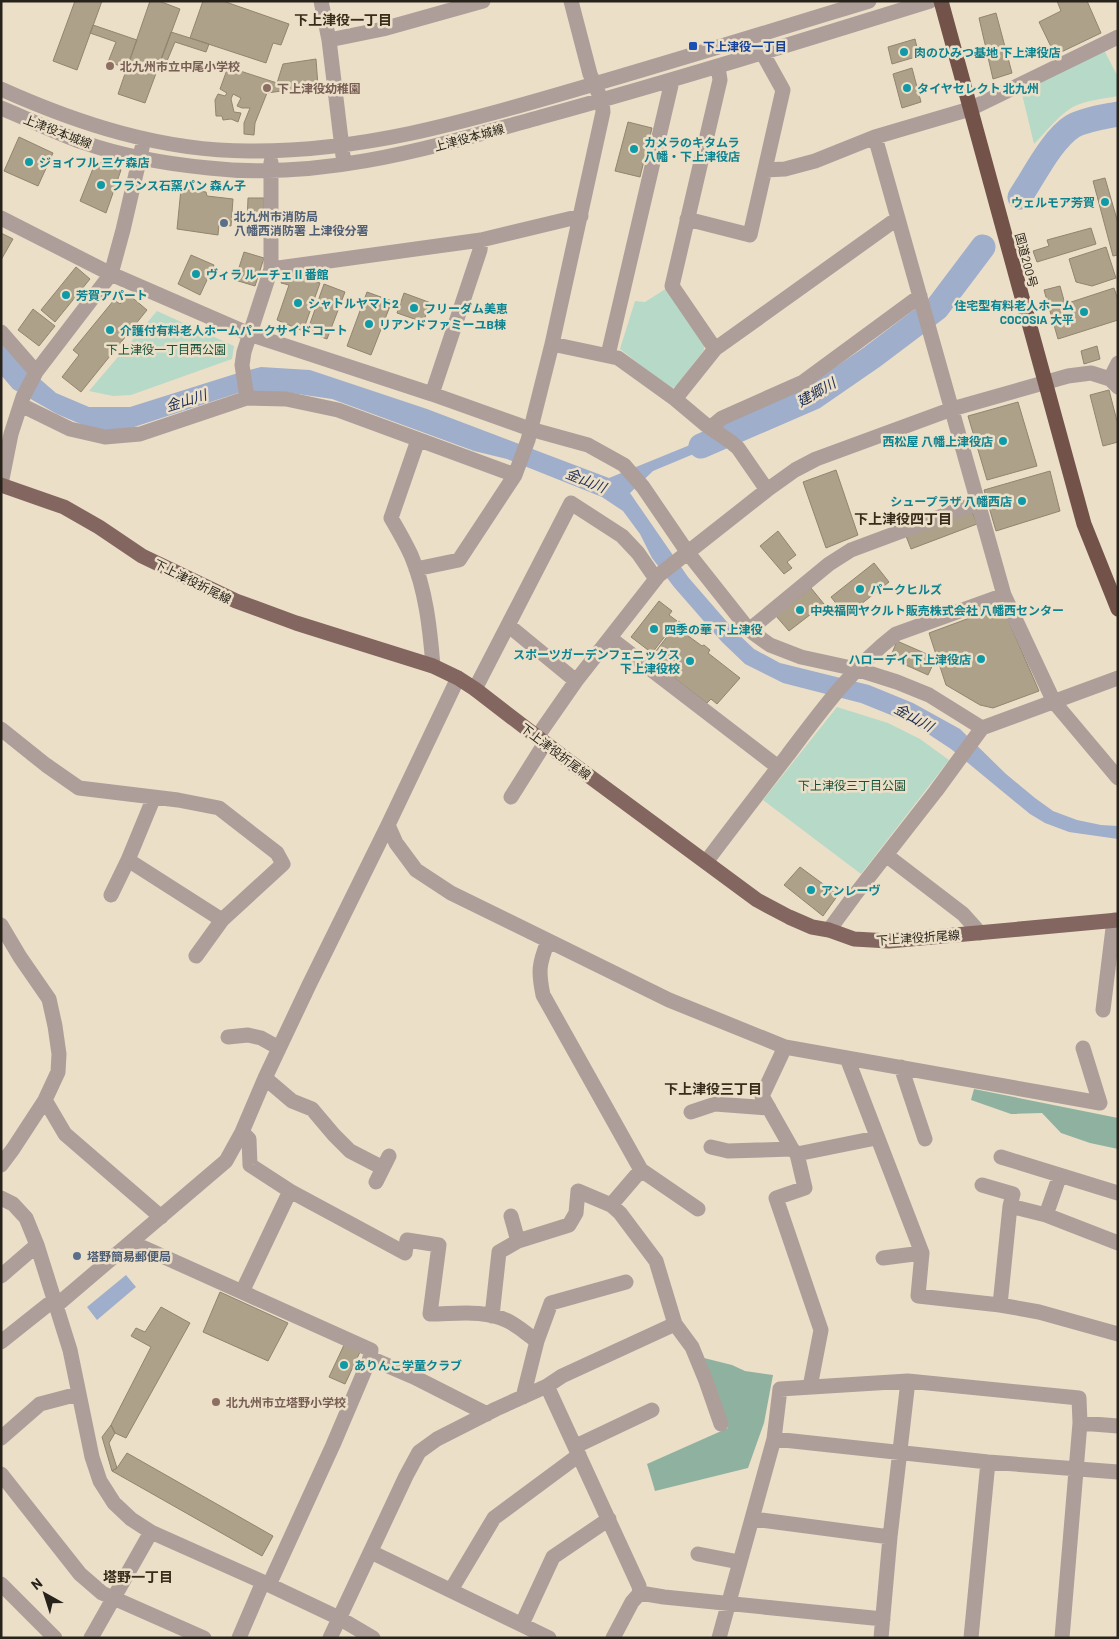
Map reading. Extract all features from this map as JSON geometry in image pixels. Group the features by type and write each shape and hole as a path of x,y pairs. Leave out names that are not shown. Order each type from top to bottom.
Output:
{"highway":[{"name":"国道200号","path":"941,1 1084,524 1118,609"}],"main road":[{"name":"下上津役折尾線","path":"1,484 64,507 98,526 142,556 236,601 296,623 433,666 458,678 766,905 789,918 812,927 829,930 854,939 888,941 1116,920"}],"street":[{"path":"321,1 329,40 344,164"},
{"path":"329,40 383,29 483,1"},
{"path":"416,569 459,560 517,470 529,434 552,344 603,112 602,100 594,84 571,1"},
{"name":"上津役本城線","path":"1,89 86,124 143,139 214,150 270,151 342,147 396,138 452,124 594,84 843,5 869,1"},
{"name":"上津役本城線","path":"1,108 83,142 140,157 210,168 272,171 344,164 411,153 672,81 930,1"},
{"path":"765,170 785,169 815,160 875,137 970,109 1118,37"},
{"path":"687,219 750,235 783,90 763,54"},
{"path":"715,349 672,286 720,80 718,67"},
{"path":"608,355 672,81"},
{"path":"875,137 1004,595 1054,702 1118,778"},
{"path":"1,484 9,440 22,401 36,372 111,274 123,230 143,139"},
{"path":"246,398 242,365 249,334 271,269 272,171 270,151"},
{"path":"271,269 481,240 581,216"},
{"path":"1,218 111,274 249,334 432,394 529,434 588,445 624,465 643,487 684,556 749,630 770,645 801,657 896,682 929,695 978,733"},
{"path":"675,399 715,349 898,218"},
{"path":"432,394 480,250 481,240"},
{"path":"712,429 722,418 803,382 921,300"},
{"path":"1,332 36,372"},
{"path":"552,344 618,358 738,448 766,490"},
{"path":"511,797 541,740 576,681 658,577 766,490 794,470 816,458 952,409 1044,382 1091,372 1114,383 1118,363"},
{"path":"22,401 70,429 105,437 140,434 246,398 286,399 338,410 418,440 517,470"},
{"path":"418,440 391,518 416,569 424,597 433,666"},
{"path":"475,689 570,503 622,536 658,577"},
{"path":"749,630 830,564 851,550 977,503"},
{"path":"706,862 831,697 853,672 896,634 1004,595"},
{"path":"508,625 576,681"},
{"path":"610,638 778,767"},
{"path":"1,1342 56,1302 131,1242 226,1161 242,1132 265,1078 336,928 388,825 458,678"},
{"path":"829,930 978,733 1118,678"},
{"path":"1,729 46,765 79,788 154,797 219,808 277,853 283,864 222,920 196,956"},
{"path":"111,895 128,860 154,797"},
{"path":"388,825 396,843 416,870 451,893 669,1000 784,1047 1100,1103 1083,1048"},
{"path":"886,855 949,902 980,933"},
{"path":"128,860 222,920"},
{"path":"1103,1010 1116,920"},
{"path":"1,925 20,958 49,999 59,1054 58,1072 45,1100 13,1150 1,1165"},
{"path":"548,940 541,959 539,974 543,995 641,1170 698,1209"},
{"path":"228,1038 248,1035 261,1038 279,1048"},
{"path":"784,1047 762,1096 795,1152 805,1188 776,1198 821,1330 810,1387"},
{"path":"847,1058 876,1138 922,1253 918,1296 1000,1305 1039,1312 1118,1334"},
{"path":"901,1067 925,1139"},
{"path":"265,1078 292,1101 312,1109 350,1151 386,1162 376,1182"},
{"path":"45,1100 65,1134 161,1217"},
{"path":"691,1112 715,1104 769,1108"},
{"path":"242,1132 249,1139 250,1166 290,1191 405,1253 407,1240 439,1245 430,1314 481,1313 508,1321 538,1341"},
{"path":"711,1147 728,1151 795,1152 876,1138"},
{"path":"1001,1157 1118,1193"},
{"path":"611,1205 641,1170"},
{"path":"1046,1215 1060,1174"},
{"path":"982,1185 1013,1194 1010,1206 1000,1305"},
{"path":"242,1292 290,1191"},
{"path":"492,1316 499,1252 518,1240 569,1225 576,1213 578,1191 611,1205 620,1213 656,1261 674,1324 692,1347 721,1424"},
{"path":"1,1198 13,1204 26,1218 37,1245 56,1302 77,1378 78,1394 100,1481 114,1503 131,1519 151,1532 266,1583 339,1618 373,1638"},
{"path":"1010,1206 1046,1215 1118,1243"},
{"path":"511,1216 518,1240"},
{"path":"131,1242 371,1350 370,1358 333,1445 240,1638"},
{"path":"1,1276 37,1245"},
{"path":"883,1258 922,1253"},
{"path":"523,1397 538,1341 551,1303 626,1282"},
{"path":"330,1638 419,1452 437,1439 547,1386 562,1376 674,1324"},
{"path":"370,1358 414,1377 488,1414"},
{"path":"881,1638 890,1537 908,1381"},
{"path":"719,1638 774,1439 780,1388 908,1381 1079,1398 1080,1423 1062,1638"},
{"path":"547,1386 639,1586 640,1593 632,1602 613,1638"},
{"path":"1,1438 40,1404 78,1394"},
{"path":"451,1590 494,1518 577,1450 652,1410"},
{"path":"1080,1423 1118,1426"},
{"path":"774,1439 988,1462 1118,1472"},
{"path":"971,1638 988,1462"},
{"path":"1,1474 80,1574 102,1594 204,1638"},
{"path":"522,1624 553,1557 609,1519"},
{"path":"752,1519 890,1537"},
{"path":"91,1638 151,1532"},
{"path":"371,1552 549,1638"},
{"path":"698,1554 739,1562"},
{"path":"1,1584 55,1638"},
{"path":"640,1593 728,1604 883,1619"}],"green space":[{"path":"1104,50 1118,77 1118,96 1076,105 1056,120 1034,144 1021,90"},
{"path":"667,288 704,342 704,350 676,386 671,389 620,349 635,301 645,302"},
{"name":"下上津役一丁目西公園","path":"157,311 234,346 232,359 131,395 113,396 89,391"},
{"name":"下上津役三丁目公園","path":"837,707 888,723 920,739 949,760 861,874 763,800"},
{"path":"974,1089 1118,1118 1118,1149 1090,1143 1061,1133 1042,1113 1011,1114 971,1100"},
{"path":"704,1358 732,1365 745,1371 773,1375 764,1423 748,1468 655,1491 647,1464 728,1428"}],"water":[{"name":"金山川","path":"1,340 26,367 56,393 89,407 130,407 261,367 310,370 427,409 609,478 712,436 720,443 653,471 630,493 688,577 734,630 754,649 780,663 869,685 913,703 960,729 1006,774 1053,811 1077,820 1118,826 1118,839 1069,832 1045,823 1030,814 951,749 913,724 861,703 783,683 745,664 722,642 674,587 652,558 640,534 623,511 602,497 507,459 474,451 332,399 284,392 241,392 110,433 90,428 57,414 13,389 1,375"},
{"path":"126,1275 136,1287 97,1320 87,1307"}],"building":[{"path":"75,1 102,1 77,70 53,61"},
{"path":"150,1 159,1 180,9 145,103 118,94"},
{"path":"203,1 223,1 289,24 281,45 273,43 266,63 190,38"},
{"path":"1057,1 1087,1 1101,33 1055,55 1039,22 1061,11"},
{"path":"996,13 1012,73 993,79 979,18"},
{"path":"93,25 137,40 127,68 108,62 116,42 90,33"},
{"path":"171,32 209,44 206,52 175,42 167,61 161,59"},
{"name":"肉のひみつ基地 下上津役店","path":"915,39 919,56 892,64 888,47"},
{"path":"316,59 318,86 267,93 255,123 254,135 244,134 244,123 250,108 237,106 241,98 233,94 231,99 234,112 241,113 238,122 231,119 223,120 222,116 216,116 215,100 218,94 225,96 227,93 220,89 228,67 277,83 283,64"},
{"name":"タイヤセレクト 北九州","path":"912,68 921,102 902,108 893,74"},
{"name":"カメラのキタムラ 八幡・下上津役店","path":"628,122 652,128 640,177 615,171"},
{"name":"ジョイフル 三ケ森店","path":"19,137 53,153 38,186 4,171"},
{"name":"フランス石窯パン 森ん子","path":"96,161 121,170 106,213 80,201"},
{"name":"ウェルモア芳賀","path":"1105,178 1118,223 1118,255 1113,256 1093,181"},
{"path":"181,189 206,192 207,196 233,199 231,226 219,224 218,235 177,229"},
{"path":"248,198 264,198 264,223 247,224"},
{"path":"1091,228 1096,244 1037,262 1033,251 1049,246 1047,240"},
{"path":"1,233 13,239 1,260"},
{"path":"1106,247 1116,278 1092,286 1076,282 1069,259"},
{"path":"244,252 264,258 255,286 235,280"},
{"name":"ヴィラ ルーチェⅡ番館","path":"191,255 214,265 200,295 178,284"},
{"name":"芳賀アパート","path":"76,267 90,279 55,322 41,310"},
{"name":"シャトルヤマト2","path":"294,273 320,283 303,331 277,320 289,285 281,283 283,278 292,280"},
{"path":"324,284 345,292 327,339 307,332"},
{"name":"住宅型有料老人ホーム COCOSIA 大平","path":"1060,286 1065,304 1114,288 1118,300 1118,320 1058,339 1044,290"},
{"name":"リアンドファミーユB棟","path":"367,292 392,301 371,355 347,346"},
{"name":"フリーダム美恵","path":"404,293 431,303 423,322 397,313"},
{"name":"介護付有料老人ホームパークサイドコート","path":"128,294 147,310 81,392 62,377 79,355 73,350 114,300 120,304"},
{"path":"33,309 55,326 39,346 18,330"},
{"path":"1097,346 1100,359 1084,364 1081,351"},
{"path":"1109,390 1118,425 1118,442 1103,446 1090,395"},
{"name":"西松屋 八幡上津役店","path":"1018,402 1037,466 987,480 968,416"},
{"path":"836,470 858,535 826,548 803,482"},
{"name":"シュープラザ 八幡西店","path":"1050,471 1060,511 996,531 984,490"},
{"path":"972,511 977,524 911,549 906,536"},
{"path":"778,531 796,555 787,562 792,568 784,574 760,546"},
{"name":"パークヒルズ","path":"874,563 889,582 846,616 831,597"},
{"name":"中央福岡ヤクルト販売株式会社 八幡西センター","path":"811,588 824,604 789,631 776,616"},
{"name":"四季の華 下上津役","path":"659,601 672,611 669,615 677,621 652,653 631,637"},
{"name":"ハローデイ 下上津役店","path":"1002,606 1039,691 993,708 980,705 946,685 929,633"},
{"name":"スポーツガーデンフェニックス 下上津役校","path":"679,621 691,630 687,635 702,646 704,645 710,650 708,653 740,678 717,704 711,699 707,703 665,671 668,667 653,655"},
{"path":"897,641 936,658 928,675 890,658"},
{"name":"アンレーヴ","path":"800,867 838,895 823,916 784,885"},
{"path":"220,1292 288,1323 268,1361 203,1332"},
{"path":"161,1307 190,1323 126,1438 115,1433 111,1425 151,1347 131,1336 136,1328 145,1332"},
{"name":"ありんこ学童クラブ","path":"344,1345 360,1352 345,1384 329,1377"},
{"path":"111,1425 115,1433 109,1443 117,1468 112,1471 102,1437"},
{"path":"127,1453 273,1536 262,1556 112,1471 117,1468"}],"waterway":[{"name":"建郷川","path":"1020,197 1044,158 1065,132 1083,122 1118,114"},
{"name":"建郷川","path":"701,446 814,397 872,357 937,308 983,247"}],"place":[{"name":"下上津役一丁目","path":"693,46"},
{"name":"肉のひみつ基地 下上津役店","path":"904,52"},
{"name":"北九州市立中尾小学校","path":"110,66"},
{"name":"下上津役幼稚園","path":"267,88"},
{"name":"タイヤセレクト 北九州","path":"907,88"},
{"name":"カメラのキタムラ 八幡・下上津役店","path":"634,149"},
{"name":"ジョイフル 三ケ森店","path":"29,162"},
{"name":"フランス石窯パン 森ん子","path":"101,185"},
{"name":"ウェルモア芳賀","path":"1105,202"},
{"name":"北九州市消防局 八幡西消防署 上津役分署","path":"224,223"},
{"name":"ヴィラ ルーチェⅡ番館","path":"196,274"},
{"name":"芳賀アパート","path":"66,295"},
{"name":"シャトルヤマト2","path":"298,303"},
{"name":"フリーダム美恵","path":"414,308"},
{"name":"住宅型有料老人ホーム COCOSIA 大平","path":"1084,312"},
{"name":"リアンドファミーユB棟","path":"369,324"},
{"name":"介護付有料老人ホームパークサイドコート","path":"110,330"},
{"name":"西松屋 八幡上津役店","path":"1003,441"},
{"name":"シュープラザ 八幡西店","path":"1022,501"},
{"name":"パークヒルズ","path":"860,589"},
{"name":"中央福岡ヤクルト販売株式会社 八幡西センター","path":"800,610"},
{"name":"四季の華 下上津役","path":"654,629"},
{"name":"ハローデイ 下上津役店","path":"981,659"},
{"name":"スポーツガーデンフェニックス 下上津役校","path":"690,661"},
{"name":"アンレーヴ","path":"811,890"},
{"name":"塔野簡易郵便局","path":"77,1256"},
{"name":"ありんこ学童クラブ","path":"344,1365"},
{"name":"北九州市立塔野小学校","path":"216,1402"}],"district":[{"name":"下上津役一丁目","path":"343,19"},
{"name":"下上津役四丁目","path":"903,518"},
{"name":"下上津役三丁目","path":"713,1088"},
{"name":"塔野一丁目","path":"138,1576"}]}
